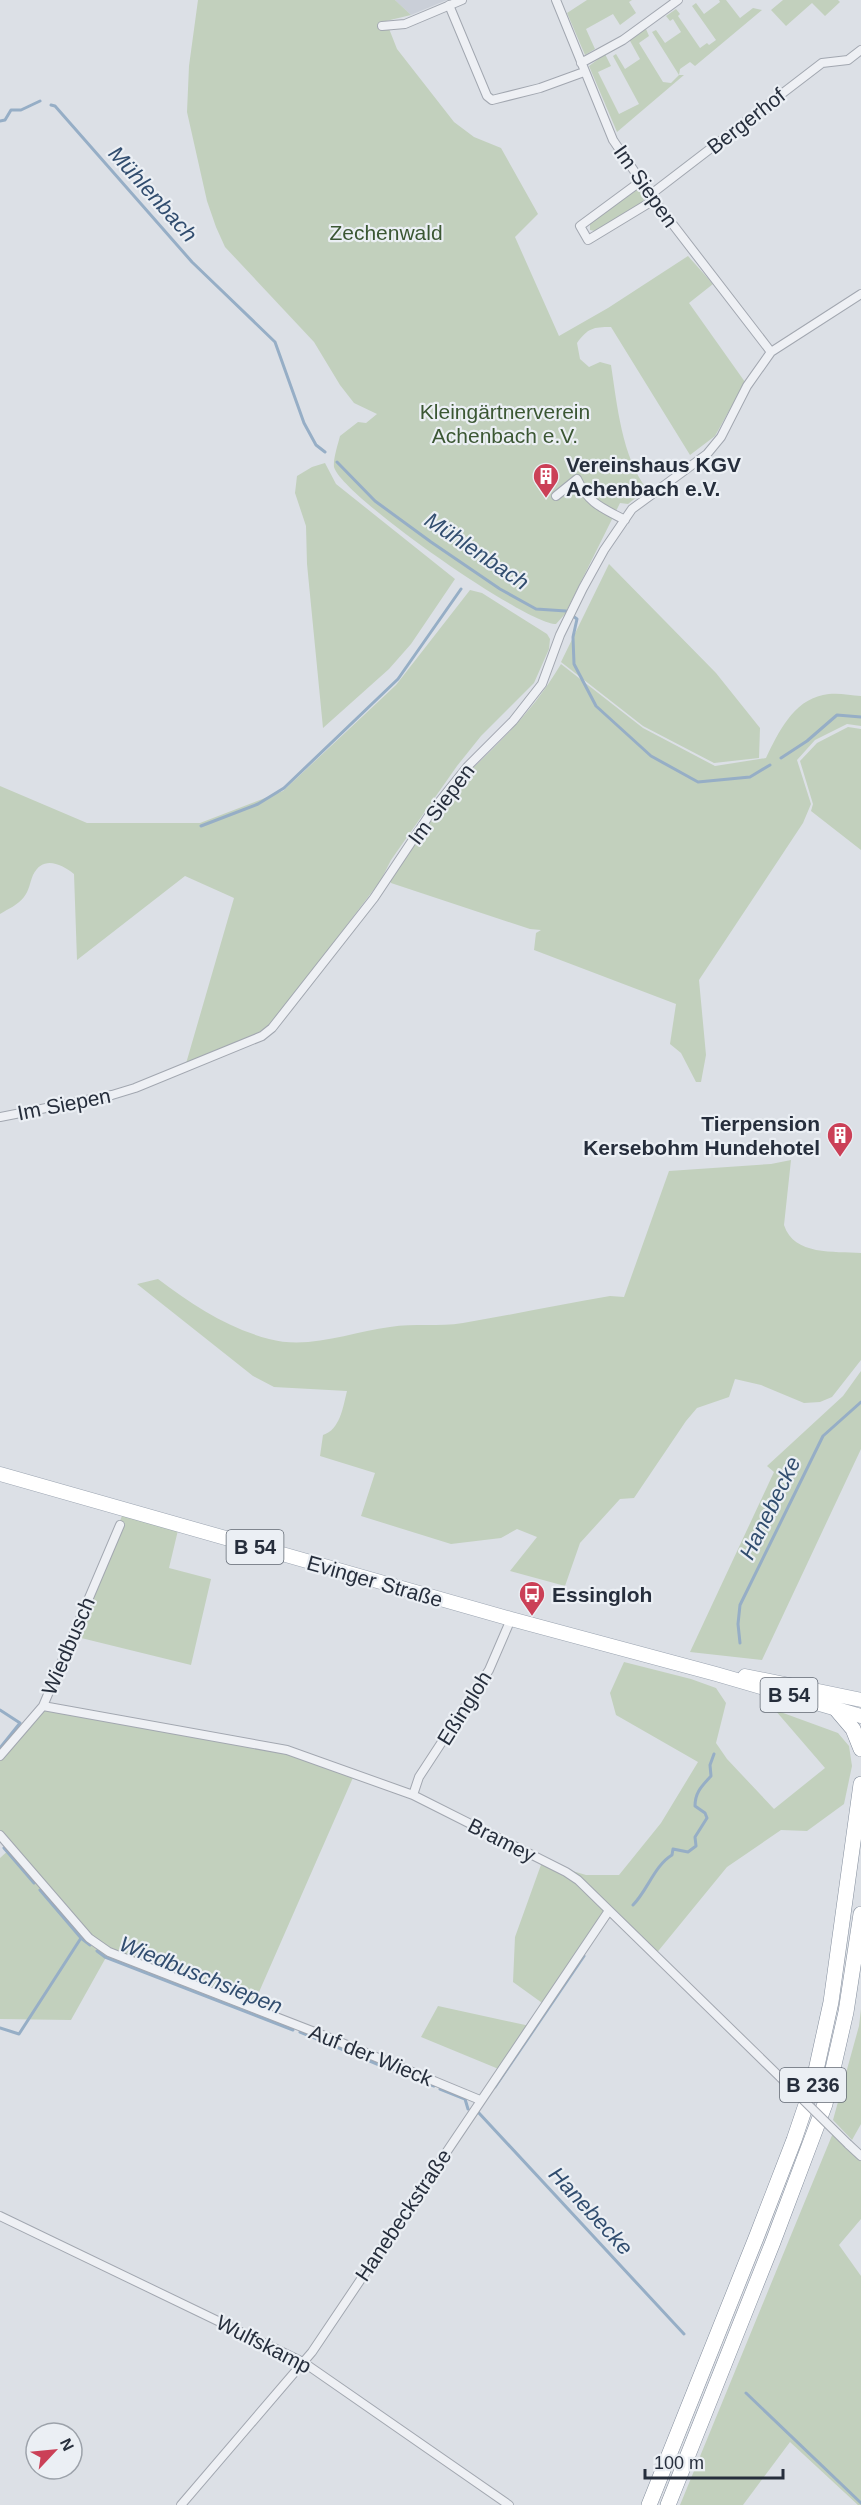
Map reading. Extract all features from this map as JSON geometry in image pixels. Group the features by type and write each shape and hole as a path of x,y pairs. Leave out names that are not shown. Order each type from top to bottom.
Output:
{"highway":[{"path":"836,1709 853,1729 861,1749"},
{"name":"B 236","path":"649,2505 761,2227 813,2084 831,2002 861,1784"},
{"name":"B 236","path":"668,2505 773,2242 825,2104 846,2012 861,1914"}],"main road":[{"name":"Evinger Straße","path":"0,1474 511,1619 716,1674"},
{"name":"B 54","path":"716,1674 757,1677 861,1700"},
{"name":"B 54","path":"716,1674 861,1716"}],"street":[{"path":"382,26 405,24 462,0"},
{"name":"Im Siepen","path":"556,0 613,140 652,197 771,352"},
{"path":"449,5 487,96 492,100 540,88 583,67 678,0"},
{"name":"Bergerhof","path":"641,181 580,226 588,240 652,197 822,63 848,60 861,50"},
{"name":"Im Siepen","path":"0,1117 112,1095 135,1088 262,1036 272,1028 374,898 467,766 513,721 542,684 571,612 603,550 632,509 707,454 721,438 747,386 771,352 861,294"},
{"path":"556,496 577,479 582,492 592,502 625,520"},
{"name":"Wiedbusch","path":"0,1756 43,1706 120,1526"},
{"name":"Eßingloh","path":"413,1795 419,1777 489,1670 511,1619"},
{"name":"Bramey","path":"43,1706 287,1750 413,1795 566,1872 596,1896 608,1912 693,1990 861,2156"},
{"name":"Auf der Wieck","path":"0,1835 89,1938 109,1952 330,2038 480,2100"},
{"name":"Hanebeckstraße","path":"181,2505 303,2362 608,1912"},
{"name":"Wulfskamp","path":"0,2216 303,2362 509,2505"}],"shaded area":[{"path":"395,0 447,0 411,15"}],"green space":[{"path":"198,0 395,0 411,15 386,21 397,49 454,122 474,137 501,148 538,214 515,237 559,336 608,308 688,256 713,284 689,303 745,382 715,436 690,455 611,327 591,329 577,343 580,359 589,367 600,362 611,365 618,413 626,446 647,489 628,504 620,503 565,614 556,624 538,618 509,603 436,556 367,503 344,482 334,467 340,436 358,422 366,423 377,414 354,403 340,385 314,342 225,247 216,227 207,201 187,112 189,66"},
{"path":"587,0 632,0 629,2 636,13 620,25 613,14 586,29 595,49 585,55 567,13"},
{"path":"719,0 726,0 740,18 753,8 762,10 695,66 690,62 680,69 679,75 652,32 656,30 665,43 681,32 673,19 670,21 666,16 676,9 680,14 678,16 700,48 716,40 692,6 696,3 704,14 720,2"},
{"path":"783,0 838,0 840,2 825,16 812,3 786,26 771,10"},
{"path":"646,29 649,36 639,43 663,82 671,83 679,75 684,75 617,132 589,66 605,54 611,66 598,72 619,114 639,104 613,56 616,54 625,69 640,59 629,39"},
{"path":"638,189 645,195 643,202 595,231 590,230 590,223"},
{"path":"325,463 336,484 455,579 411,644 389,669 323,728 307,564 306,526 295,493 297,476 312,467"},
{"path":"609,564 716,673 760,728 759,758 714,763 643,726 561,662"},
{"path":"470,590 482,593 547,634 550,639 549,649 534,683 481,736 457,766 391,860 381,880 271,1025 257,1037 185,1067 234,898 185,876 77,960 74,874 64,867 52,863 42,865 33,875 24,897 16,905 0,914 0,786 87,823 200,823 283,791 396,685"},
{"path":"561,664 643,728 715,766 766,758 788,719 812,698 832,694 861,696 861,726 847,724 815,740 797,760 811,804 803,823 699,980 706,1055 701,1082 696,1082 681,1053 670,1044 676,1004 534,950 536,933 541,930 530,929 391,883 390,879 437,808 464,775 473,779 471,770 509,733"},
{"path":"848,727 861,729 861,850 811,811 813,804 800,761 817,743"},
{"path":"791,1160 784,1225 789,1235 796,1242 816,1250 861,1253 861,1360 832,1397 820,1402 804,1403 761,1385 735,1379 729,1397 697,1408 634,1498 620,1499 580,1543 565,1586 510,1571 537,1537 517,1529 501,1538 451,1544 361,1516 375,1473 320,1456 323,1435 337,1423 347,1391 274,1387 253,1376 137,1284 158,1279 197,1307 239,1329 284,1342 330,1339 399,1326 463,1323 610,1296 624,1297 669,1171 771,1164"},
{"path":"861,1371 861,1449 762,1660 690,1652 774,1472 767,1466 843,1396"},
{"path":"124,1511 179,1526 169,1568 211,1579 191,1665 73,1636"},
{"path":"624,1662 691,1679 716,1688 726,1703 716,1743 727,1759 774,1809 825,1768 775,1710 838,1733 849,1746 852,1766 844,1804 807,1831 781,1830 727,1867 655,1955 608,1912 545,2005 513,1982 515,1937 542,1862 586,1875 619,1875 661,1823 698,1762 616,1715 610,1693"},
{"path":"43,1706 287,1750 355,1773 252,2008 109,1952 71,2020 0,2019 0,1858 11,1848 0,1835 0,1756"},
{"path":"438,2006 530,2026 501,2070 421,2037"},
{"path":"861,2009 861,2124 852,2140 833,2120 859,2026"},
{"path":"833,2133 861,2160 861,2219 839,2245 861,2276 861,2505 858,2505 790,2442 743,2505 680,2505"}],"waterway":[{"name":"Mühlenbach","path":"0,121 5,120 11,110 21,110 40,101"},
{"name":"Mühlenbach","path":"51,105 55,106 192,262 275,342 304,423 316,445 325,452"},
{"name":"Mühlenbach","path":"337,462 375,501 500,589 536,609 566,611 577,619 573,637 574,664 596,706 651,756 698,782 750,777 770,765"},
{"path":"201,826 258,804 284,788 398,679 461,589"},
{"name":"Mühlenbach","path":"781,758 807,741 837,715 861,717"},
{"name":"Hanebecke","path":"740,1643 738,1624 740,1605 823,1436 861,1402"},
{"path":"0,1710 20,1723 0,1748"},
{"name":"Hanebecke","path":"633,1905 661,1865 672,1855 673,1849 688,1852 696,1846 695,1837 707,1818 705,1813 695,1806 695,1801 711,1776 710,1765 714,1754"},
{"path":"4,1848 34,1883"},
{"path":"40,1890 81,1938 90,1945"},
{"name":"Wiedbuschsiepen","path":"0,2028 19,2034 81,1938"},
{"name":"Wiedbuschsiepen","path":"97,1951 105,1957 293,2030"},
{"name":"Hanebecke","path":"495,2087 584,1956"},
{"name":"Wiedbuschsiepen","path":"300,2032 327,2043"},
{"name":"Wiedbuschsiepen","path":"332,2045 384,2067"},
{"name":"Wiedbuschsiepen","path":"393,2069 434,2086"},
{"name":"Wiedbuschsiepen","path":"440,2089 465,2099 468,2109"},
{"name":"Hanebecke","path":"478,2112 684,2334"},
{"name":"Hanebecke","path":"746,2393 861,2503"}],"place":[{"name":"Vereinshaus KGV Achenbach e.V.","path":"546,499"},
{"name":"Tierpension Kersebohm Hundehotel","path":"840,1158"},
{"name":"Essingloh","path":"532,1617"}],"park label":[{"name":"Zechenwald","path":"386,232"},
{"name":"Kleingärtnerverein Achenbach e.V.","path":"505,423"}]}
